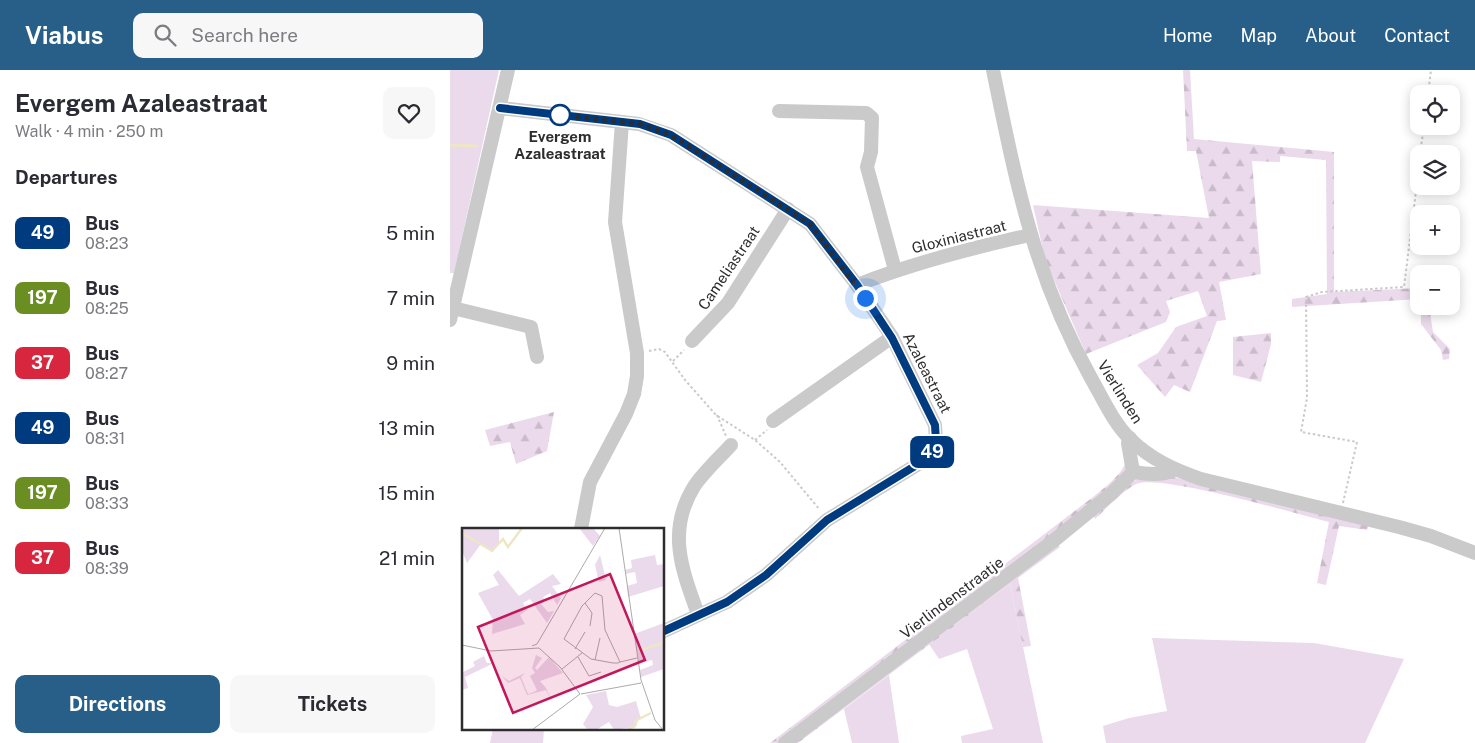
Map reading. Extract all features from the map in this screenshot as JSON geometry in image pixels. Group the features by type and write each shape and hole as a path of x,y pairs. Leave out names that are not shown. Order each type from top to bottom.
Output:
{"street":[{"path":"508,70 451,314 532,327 537,357"},
{"name":"Vierlinden","path":"993,70 1016,183 1030,236 1054,304 1070,339 1111,414 1130,438 1151,456 1174,470 1202,479 1431,536 1475,552"},
{"name":"Azaleastraat","path":"500,108 640,124 671,135 810,224 857,285 892,338 935,425 937,433 933,450 928,458 827,520 766,575 727,602 665,630"},
{"name":"Gloxiniastraat","path":"779,111 866,114 872,118 867,167 895,270"},
{"path":"581,528 590,482 634,394 637,376 637,353 615,222 622,122"},
{"name":"Cameliastraat","path":"692,341 728,303 788,209"},
{"name":"Gloxiniastraat","path":"857,285 895,270 982,246 1030,236"},
{"path":"773,421 892,338"},
{"path":"1130,438 1128,443 1133,472 1144,474 1174,470"},
{"path":"698,614 681,569 678,544 680,527 684,508 695,486 731,445"},
{"name":"Vierlindenstraatje","path":"786,743 1052,542 1112,493 1133,472"}],"path":[{"path":"1429,85 1431,70"},
{"path":"1341,513 1357,442 1301,432 1307,398 1306,297 1322,292 1404,287 1416,195"},
{"path":"673,362 692,341"},
{"path":"637,353 659,349 665,352 716,415 731,445"},
{"path":"716,415 755,440 780,462 827,520"},
{"path":"755,440 769,428 773,421"}],"green space":[{"path":"450,70 499,70 454,273 450,273"},
{"path":"1183,70 1190,70 1194,139 1334,152 1334,292 1410,288 1410,300 1292,307 1292,299 1327,294 1326,160 1280,156 1280,162 1252,161 1261,274 1219,282 1226,320 1217,321 1190,392 1174,385 1165,397 1137,365 1158,353 1176,327 1207,316 1198,291 1166,301 1170,312 1166,322 1086,354 1045,259 1033,205 1209,218 1196,151 1187,151"},
{"path":"1421,315 1430,315 1433,332 1450,349 1449,359 1443,360 1441,350 1421,324"},
{"path":"1271,333 1271,344 1261,382 1233,375 1233,337"},
{"path":"554,412 547,451 516,464 510,442 490,446 485,430"},
{"path":"1127,460 1128,471 1051,539 1060,547 1018,578 1031,646 1023,647 1010,584 798,743 770,743 1093,497 1117,476"},
{"path":"1165,475 1369,523 1367,530 1339,526 1326,585 1317,583 1329,522 1198,489 1149,482 1130,487 1095,519 1092,512 1117,491 1142,478"},
{"path":"1010,584 1043,743 962,743 961,736 993,729 967,649 939,659 929,644"},
{"path":"1152,638 1314,643 1404,659 1365,743 1106,743 1103,726 1129,718 1167,711"},
{"path":"889,675 899,743 852,743 844,709"},
{"path":"493,730 544,730 543,743 490,743"}],"waterway":[{"path":"450,145 477,146"}],"bus line":[{"name":"49","path":"500,108 640,124 671,135 810,224 857,285 892,338 935,425 936,441 928,458 827,520 766,575 727,602 665,631"}],"place":[{"name":"Evergem Azaleastraat","path":"560,115"}],"route":[{"path":"560,115 640,124 671,135 810,224 865,298"}]}
